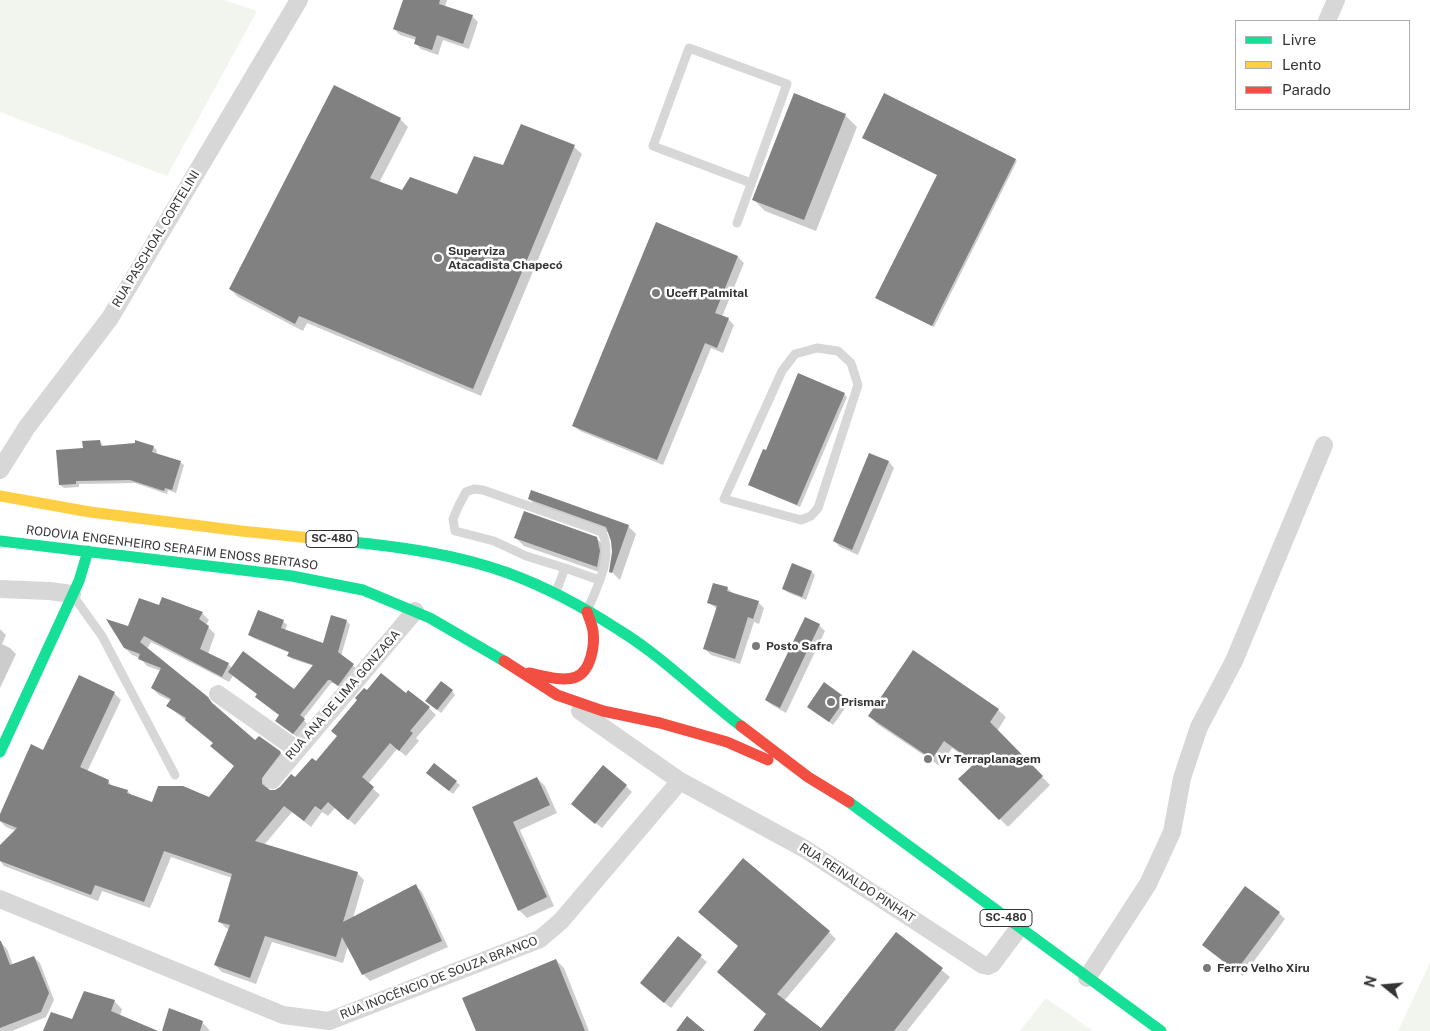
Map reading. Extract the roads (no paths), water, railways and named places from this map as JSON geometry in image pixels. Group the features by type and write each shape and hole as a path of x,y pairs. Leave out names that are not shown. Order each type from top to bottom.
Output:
{"main road":[{"name":"RODOVIA ENGENHEIRO SERAFIM ENOSS BERTASO","path":"0,496 100,513 241,531 364,543 447,556 508,573 555,594 620,630 655,655 714,706 808,777 852,804 1161,1031"},
{"name":"RODOVIA ENGENHEIRO SERAFIM ENOSS BERTASO","path":"0,541 190,562 292,576 363,590 430,618 520,670 557,695 603,711 660,723 727,742 808,777"},
{"path":"0,752 79,580 88,551"},
{"path":"520,670 550,678 576,677 586,668 592,650 592,631 587,612"}],"street":[{"name":"RUA PASCHOAL CORTELINI","path":"0,470 27,427 110,318 299,0"},
{"path":"1327,20 1334,1"},
{"path":"1087,978 1148,884 1172,832 1182,778 1198,727 1234,662 1324,445"},
{"path":"0,589 72,594"},
{"name":"RUA ANA DE LIMA GONZAGA","path":"272,780 296,749 415,611"},
{"path":"218,694 296,749"},
{"name":"RUA REINALDO PINHAT","path":"557,695 680,781 805,849 982,965 988,966 992,964 1019,928"},
{"name":"RUA INOCÊNCIO DE SOUZA BRANCO","path":"0,899 282,1015 329,1021 540,939 561,921 680,781"}],"lane":[{"path":"737,222 787,84 689,48 653,146 751,183"},
{"path":"818,348 838,351 851,363 858,386 818,508 811,516 800,520 724,499 782,371 795,354 818,348"},
{"path":"587,612 599,580 606,559 606,545 602,532 483,490 474,489 466,492 458,505 453,519 455,531 494,541 526,556 599,580"},
{"path":"555,594 565,568"},
{"path":"72,594 102,636 175,775"}],"place":[{"name":"Superviza Atacadista Chapecó","path":"438,258"},
{"name":"Uceff Palmital","path":"656,293"},
{"name":"Posto Safra","path":"756,646"},
{"name":"Prismar","path":"831,702"},
{"name":"Vr Terraplanagem","path":"928,759"},
{"name":"Ferro Velho Xiru","path":"1207,968"}]}
